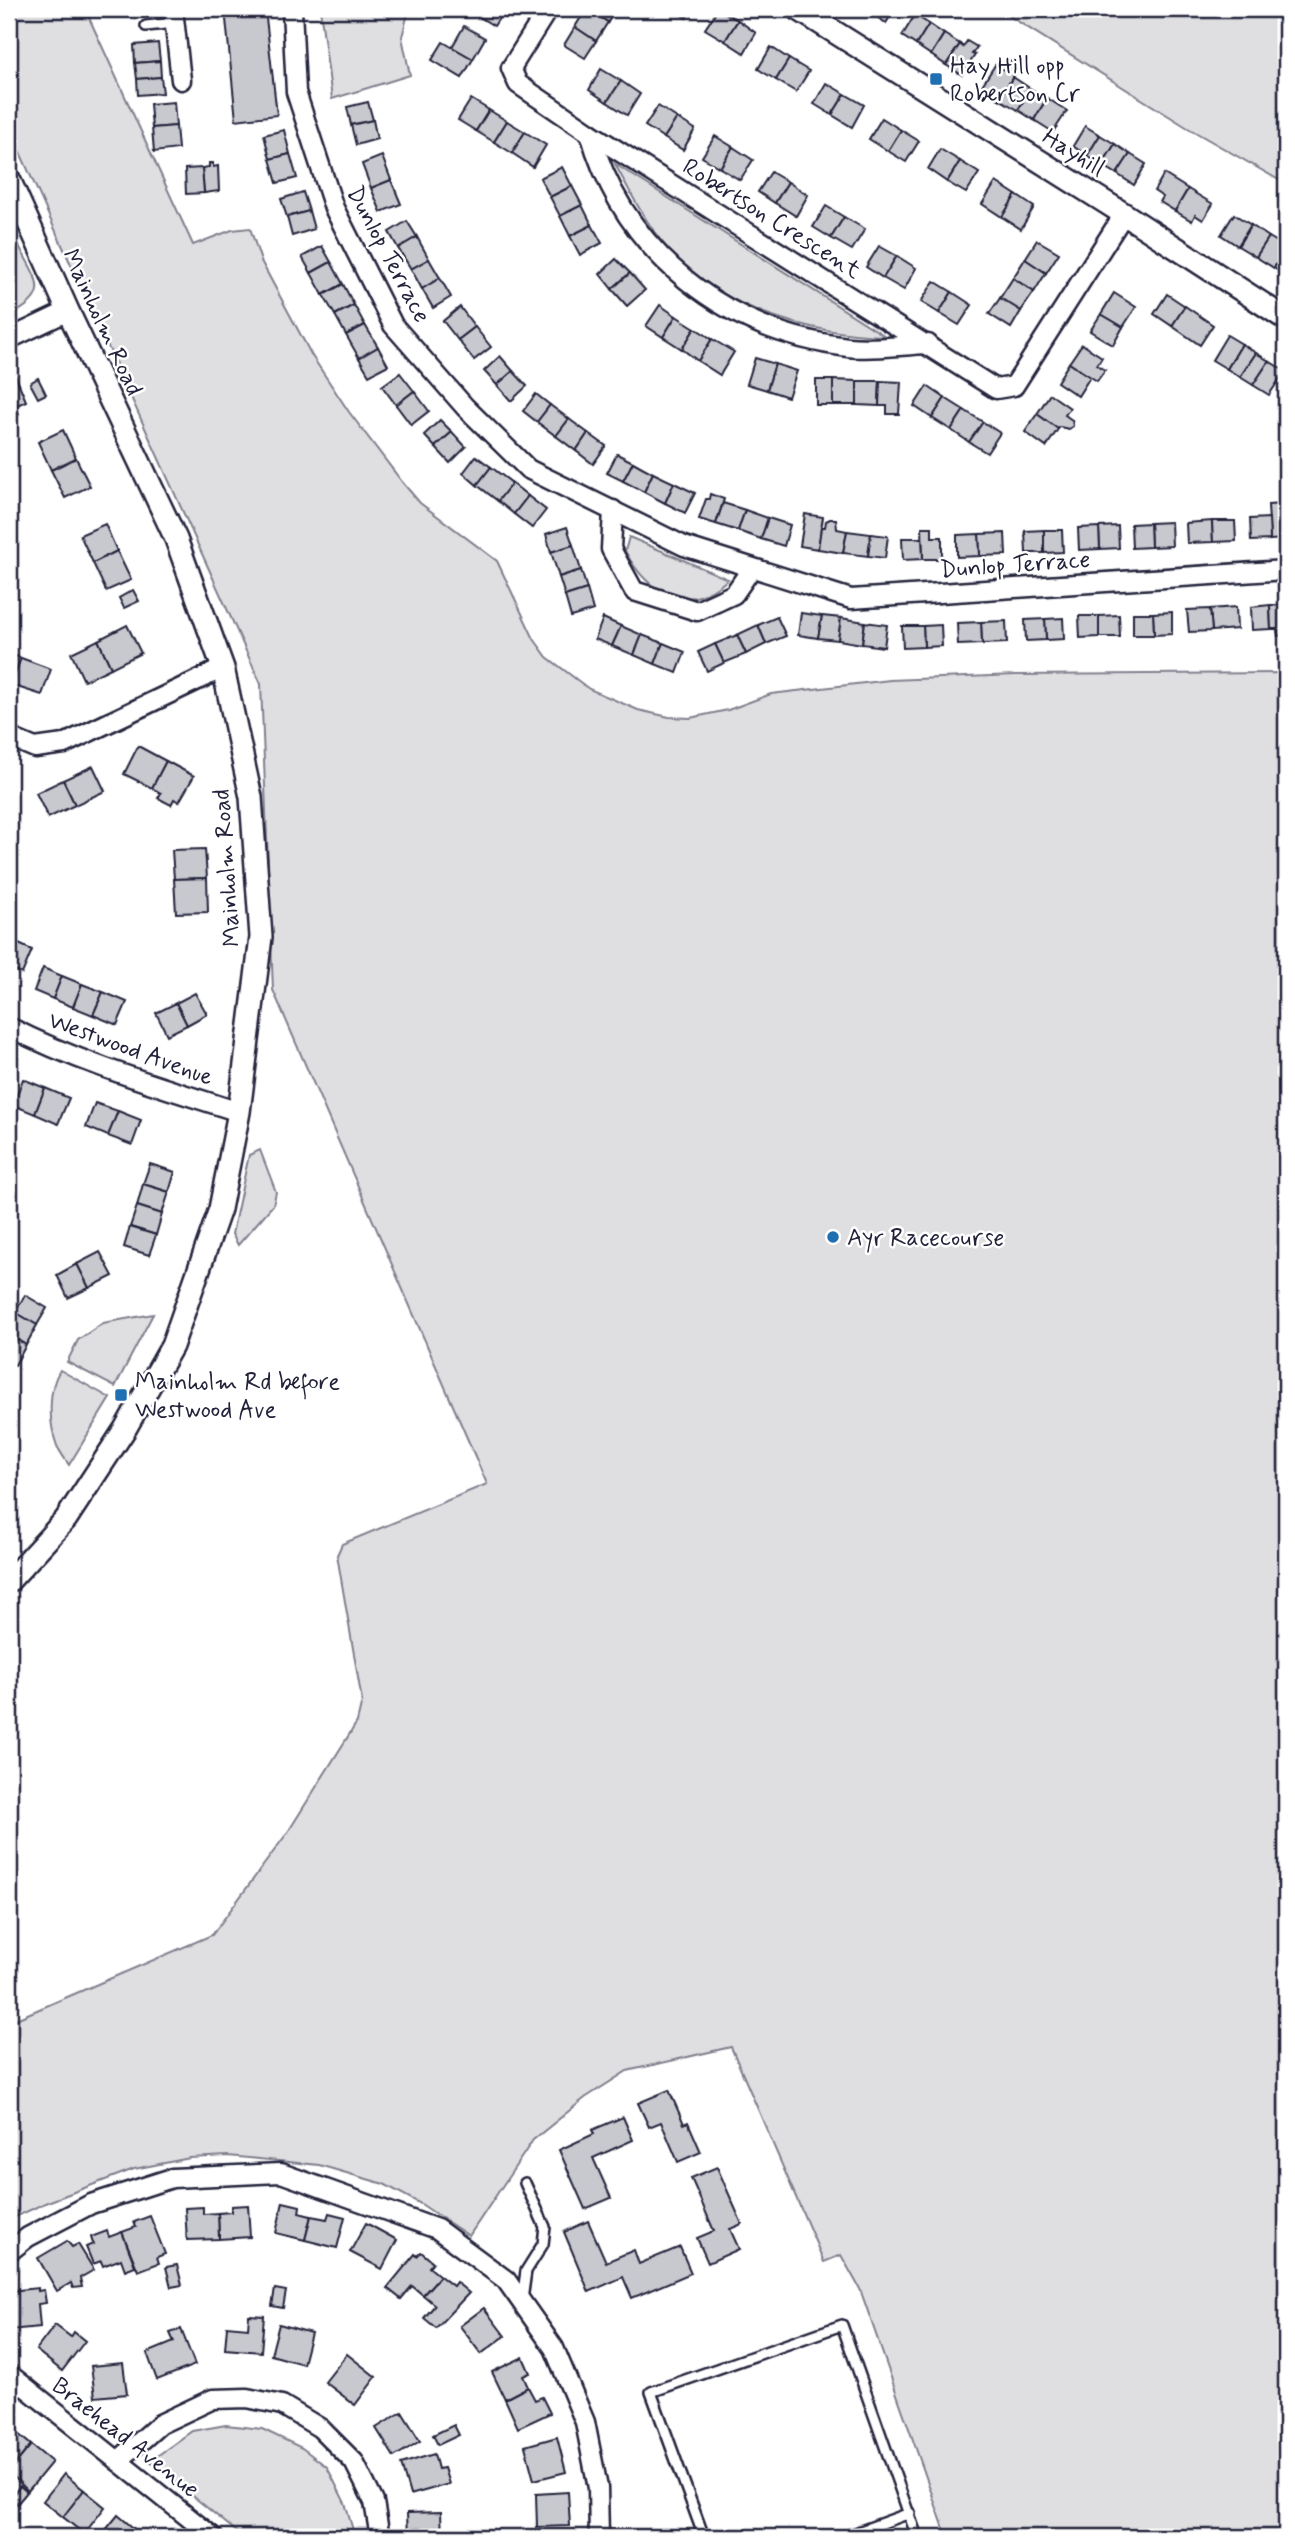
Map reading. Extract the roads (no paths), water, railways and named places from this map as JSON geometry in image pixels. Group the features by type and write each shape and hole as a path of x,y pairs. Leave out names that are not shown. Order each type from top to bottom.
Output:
{"street":[{"name":"Dunlop Terrace","path":"292,9 296,92 334,208 393,325 465,407 528,469 684,546 851,599 1286,570"},
{"name":"Robertson Crescent","path":"548,9 511,68 518,83 590,133 996,388 1014,386 1124,214"},
{"name":"Hayhill","path":"797,9 1286,319"},
{"path":"174,16 181,80"},
{"path":"590,133 598,164 639,235 677,274 727,307 786,334 850,347 928,344"},
{"name":"Mainholm Road","path":"9,179 176,539 223,668 251,797 261,937 239,1112 220,1209 172,1346 125,1429 66,1519 9,1581"},
{"path":"9,339 68,311"},
{"path":"613,510 611,548 634,591 697,611 734,594 752,568"},
{"path":"9,737 35,748 64,744 223,668"},
{"name":"Westwood Avenue","path":"9,1027 27,1037 123,1074 239,1112"},
{"path":"9,2252 28,2237 91,2204 172,2178 281,2173 436,2230 506,2280 554,2348 585,2422 598,2488 599,2537"},
{"name":"Braehead Avenue","path":"9,2374 214,2537"},
{"path":"118,2461 160,2424 213,2399 247,2398 282,2405 320,2428 354,2462 373,2502 380,2537"}],"lane":[{"path":"146,26 174,16"},
{"path":"521,2301 526,2271 543,2244 545,2227 525,2183"},
{"path":"704,2537 651,2392 842,2325 917,2537"},
{"path":"844,2537 910,2513"}],"place":[{"name":"Hay Hill opp Robertson Cr","path":"936,79"},
{"name":"Ayr Racecourse","path":"833,1237"},
{"name":"Mainholm Rd before Westwood Ave","path":"121,1395"}]}
